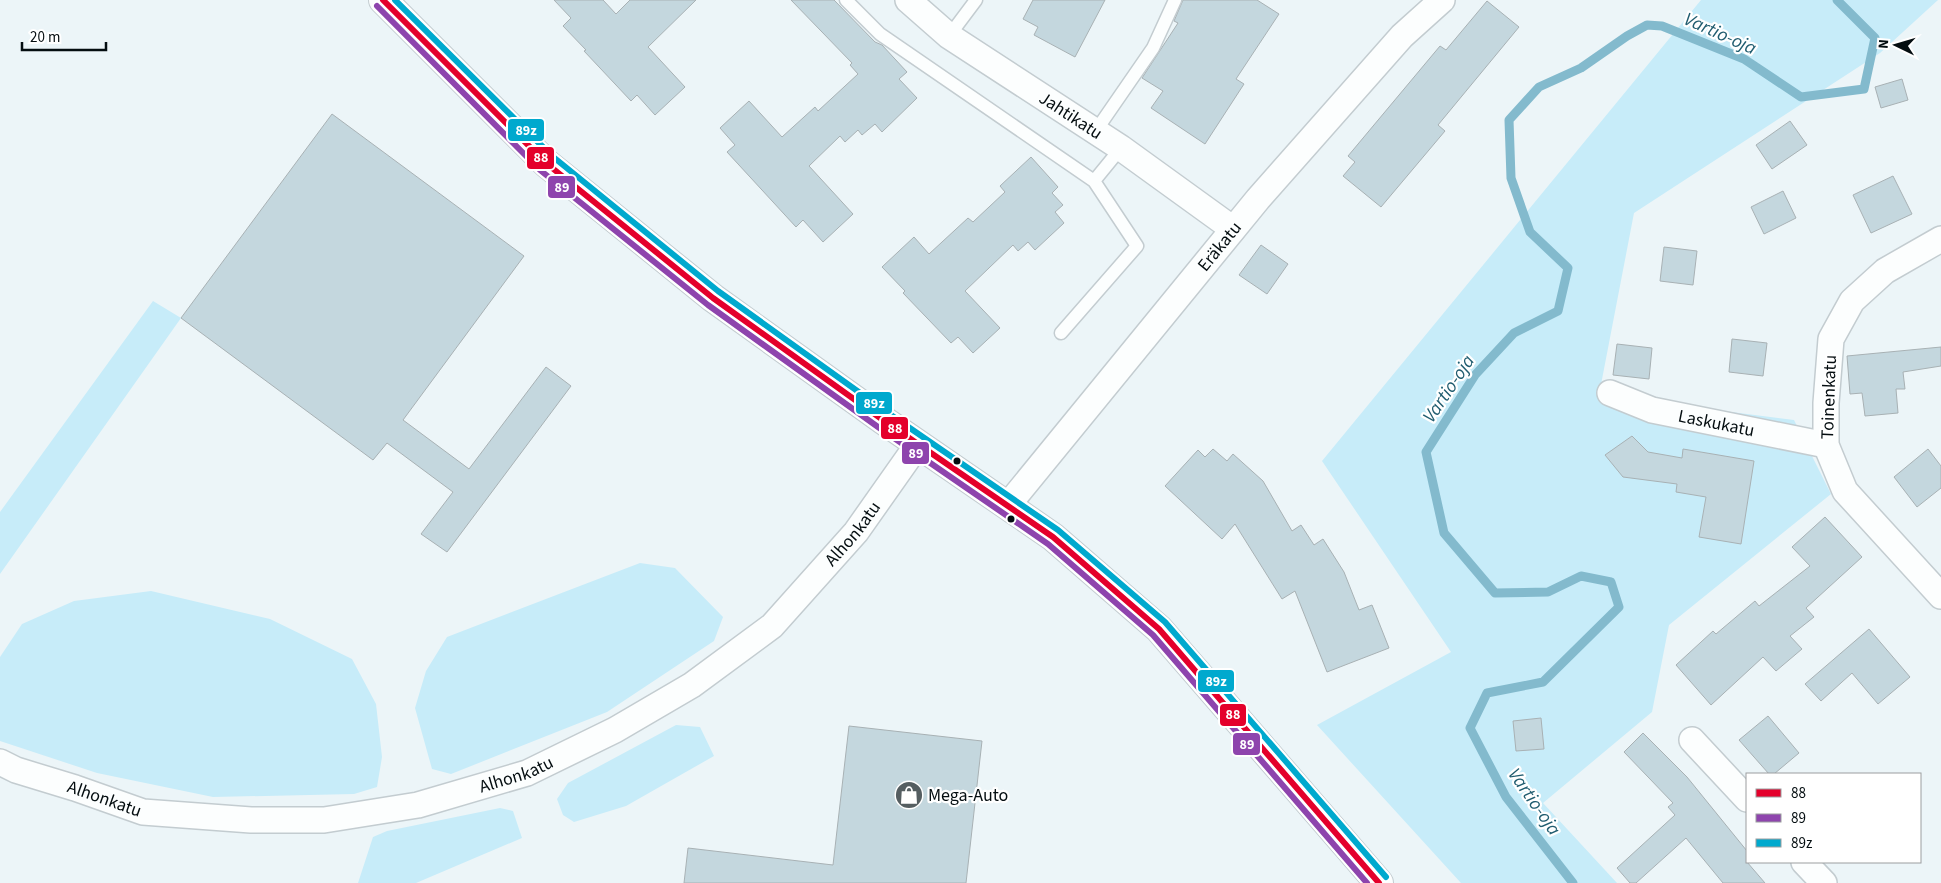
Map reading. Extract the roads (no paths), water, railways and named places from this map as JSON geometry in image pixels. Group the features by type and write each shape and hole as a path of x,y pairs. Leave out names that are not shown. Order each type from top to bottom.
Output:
{"street":[{"path":"383,0 546,163 713,298 918,444 1053,537 1159,628 1299,792 1380,883"},
{"name":"Jahtikatu","path":"908,0 950,36 1121,148 1233,229"},
{"name":"Eräkatu","path":"1008,505 1233,229 1402,36 1442,0"},
{"name":"Toinenkatu","path":"1941,239 1885,271 1852,301 1831,339 1826,403 1826,445 1845,491 1941,596"},
{"name":"Laskukatu","path":"1610,392 1652,410 1826,445"},
{"name":"Alhonkatu","path":"0,762 16,770 143,812 251,820 324,820 418,805 527,773 615,730 692,685 772,626 856,532 918,444"},
{"path":"1692,740 1746,798"},
{"path":"1805,863 1824,883"}],"lane":[{"path":"846,0 880,34 1094,182 1137,246 1061,333"},
{"path":"950,36 976,0"},
{"path":"1095,132 1153,48 1175,0"},
{"path":"1094,182 1121,148"}],"waterway":[{"name":"Vartio-oja","path":"1573,883 1506,797 1470,728 1487,693 1543,682 1619,607 1611,582 1581,576 1548,592 1495,593 1444,533 1426,452 1475,375 1514,333 1558,311 1568,268 1530,232 1511,178 1509,120 1539,87 1581,68 1627,36 1647,25 1662,26 1744,59 1801,97 1864,89 1875,38 1837,0"}],"place":[{"name":"Mega-Auto","path":"909,795"}]}
